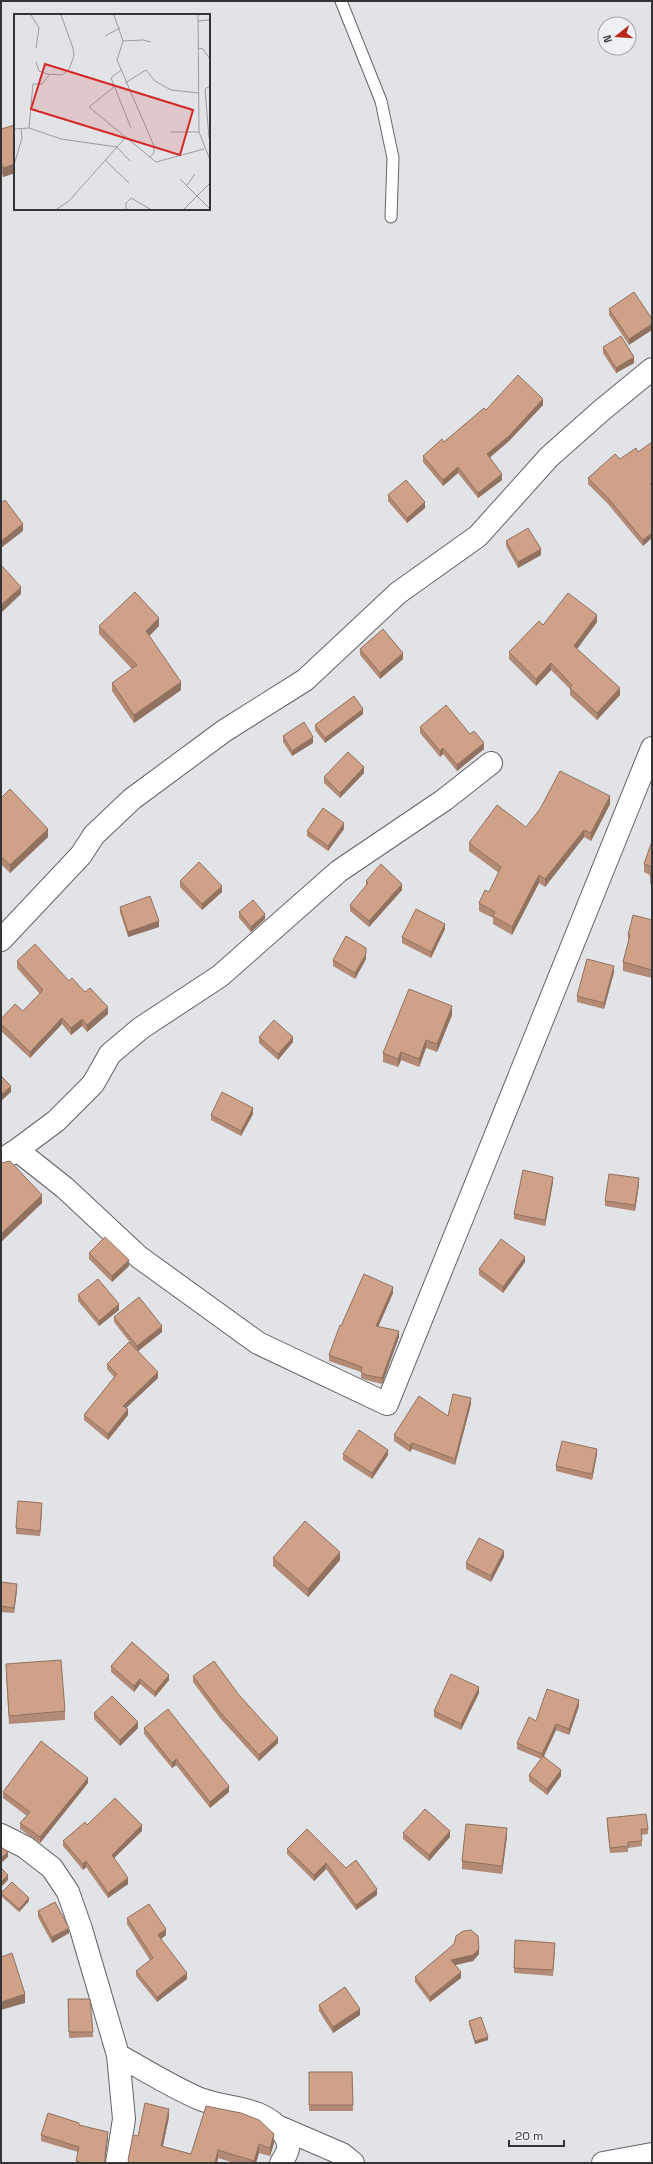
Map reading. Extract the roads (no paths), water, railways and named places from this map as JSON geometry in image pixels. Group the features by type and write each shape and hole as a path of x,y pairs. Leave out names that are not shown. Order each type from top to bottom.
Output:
{"street":[{"path":"1,940 81,856 94,835 132,799 224,731 305,680 398,593 478,536 549,457 602,410 652,369"},
{"path":"491,763 444,800 339,871 220,976 141,1028 110,1054 93,1084 56,1121 9,1155 65,1188 139,1257 258,1343 387,1404 644,793 652,748"},
{"path":"1,1835 25,1847 52,1868 68,1892 81,1929 118,2056 124,2119 117,2163"},
{"path":"118,2056 201,2099 255,2112 277,2126 342,2154 353,2163"},
{"path":"277,2126 288,2141 289,2150 281,2163"},
{"path":"603,2163 652,2154"}],"lane":[{"path":"341,1 381,101 393,158 391,217"}]}
